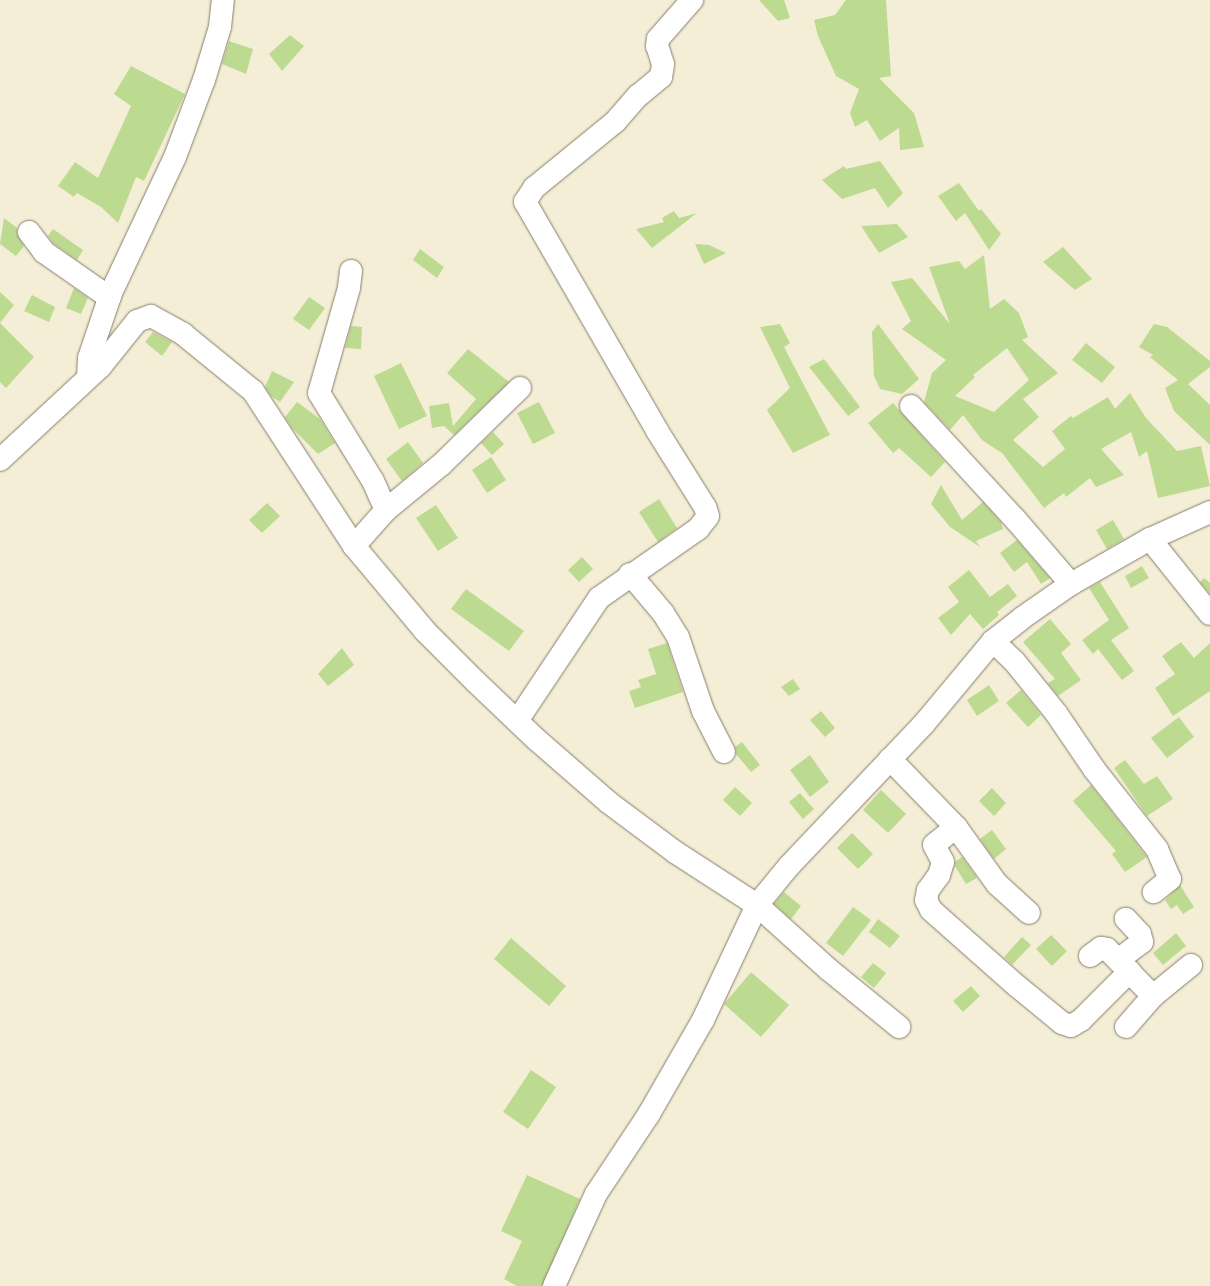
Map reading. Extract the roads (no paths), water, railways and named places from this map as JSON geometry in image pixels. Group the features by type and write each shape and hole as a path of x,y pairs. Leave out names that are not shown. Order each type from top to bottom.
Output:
{"street":[{"path":"88,377 89,358 110,298 175,157 218,35 224,0"},
{"path":"517,721 588,612 599,598 630,574 698,529 708,516 705,507 661,438 525,202 534,188 615,122 638,96 661,77 663,64 657,46 658,39 692,0"},
{"path":"29,232 44,252 110,298"},
{"path":"350,271 349,288 319,393 373,481 386,510"},
{"path":"0,460 100,367 129,328 141,318 151,316 183,334 253,391 354,546 424,630 517,721 638,825 757,905 828,969 899,1027"},
{"path":"354,546 386,510 442,464 520,388"},
{"path":"911,406 1015,519 1071,584"},
{"path":"554,1286 596,1194 649,1114 703,1020 757,905 789,866 953,690 993,641 1022,618 1071,584 1150,539 1210,512"},
{"path":"1150,539 1210,614"},
{"path":"630,574 663,613 678,637 706,721 724,752"},
{"path":"993,641 1014,661 1157,849 1170,879 1154,892"},
{"path":"890,759 956,827 997,884 1029,913"},
{"path":"956,827 934,845 943,862 939,874 928,890 926,900 931,910 1017,986 1062,1023 1071,1026 1081,1020 1142,942 1140,934 1126,919"},
{"path":"1090,956 1103,948 1124,965 1153,996"},
{"path":"1126,1027 1153,996 1191,965"}]}
